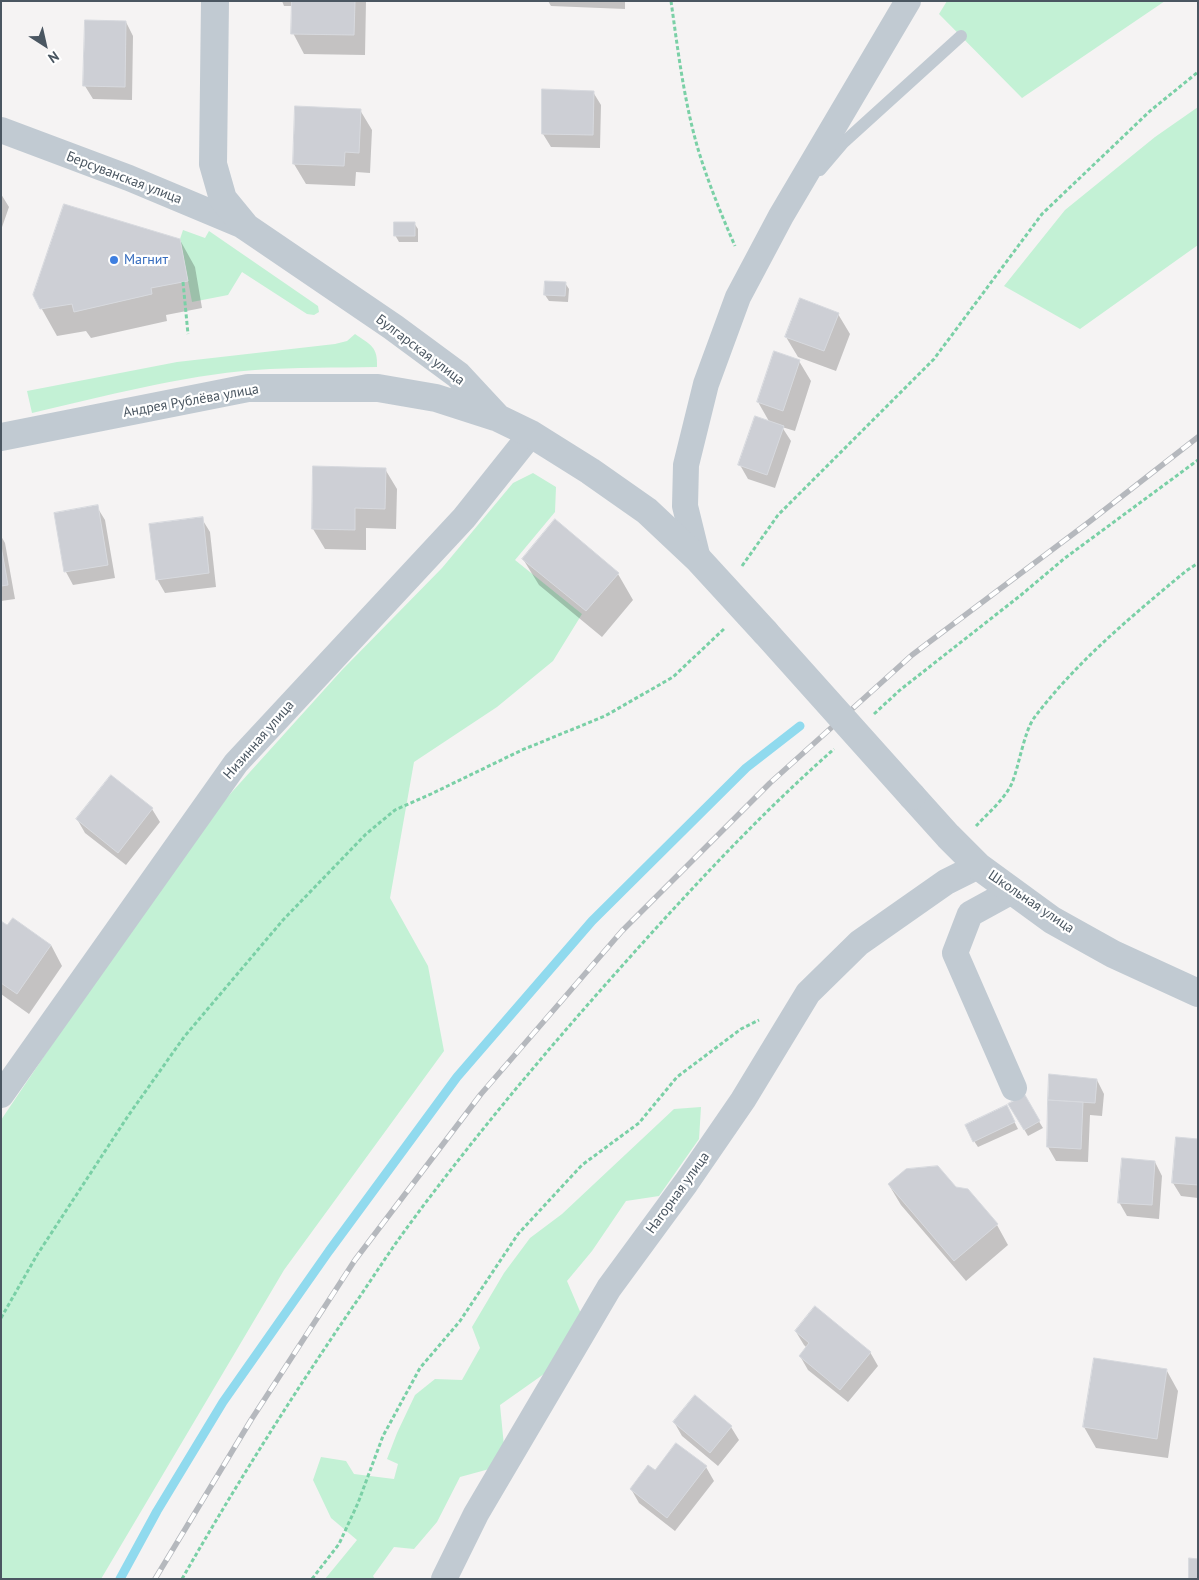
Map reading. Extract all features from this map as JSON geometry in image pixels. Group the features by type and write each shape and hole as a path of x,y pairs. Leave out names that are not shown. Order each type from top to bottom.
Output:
{"street":[{"name":"Булгарская улица","path":"215,1 213,164 223,199 246,227 393,327 458,375 498,418 531,434 590,471 647,511 698,559 765,632"},
{"path":"698,559 685,506 686,465 706,384 738,297 781,216 908,1"},
{"name":"Берсуванская улица","path":"1,130 129,178 246,227"},
{"name":"Андрея Рублёва улица","path":"1,437 248,388 378,388 436,398 498,418"},
{"name":"Низинная улица","path":"1,1094 236,763 464,518 531,434"},
{"name":"Школьная улица","path":"765,632 948,836 978,866 1052,920 1105,950 1198,993"},
{"name":"Нагорная улица","path":"444,1579 476,1514 609,1288 686,1183 743,1100 808,993 859,943 946,882 978,866"},
{"path":"1012,891 970,914 954,954 1014,1088"}],"lane":[{"path":"781,216 843,143 961,36"}],"path":[{"path":"671,1 681,75 698,148 720,211 748,279"},
{"path":"1,1318 48,1238 128,1116 184,1038 283,920 366,834 395,810 522,750 605,716 674,677 737,602 737,575 778,514 934,359 1042,214 1150,112 1198,72"},
{"path":"182,282 188,334"},
{"path":"871,716 900,690 1022,595 1065,558 1198,460"},
{"path":"972,830 996,806 1011,784 1032,720 1064,682 1115,631 1186,570 1198,563"},
{"path":"182,1579 220,1513 312,1366 406,1230 506,1100 598,992 675,907 798,781 834,749"},
{"path":"312,1579 339,1544 358,1504 383,1436 420,1368 460,1321 518,1234 582,1165 639,1123 678,1077 741,1029 766,1016"}],"green space":[{"path":"947,1 1165,1 1022,98 939,14"},
{"path":"1198,107 1198,245 1080,329 1004,286 1065,210 1155,137"},
{"path":"183,230 205,238 209,231 318,306 319,312 314,315 307,314 242,272 228,295 192,302 180,239"},
{"path":"355,334 375,351 377,367 285,368 227,373 143,387 32,413 27,391 177,362 335,344 347,341"},
{"path":"533,473 556,487 555,512 515,560 582,614 553,661 497,707 414,762 390,898 428,966 444,1051 284,1270 101,1579 1,1579 1,1120 194,834 342,670 442,568 513,483"},
{"path":"701,1107 699,1139 659,1196 626,1201 592,1251 567,1281 582,1316 551,1369 500,1405 504,1446 493,1468 460,1477 437,1522 414,1549 394,1547 373,1576 375,1579 325,1579 357,1540 331,1518 313,1480 321,1457 346,1461 354,1474 394,1479 398,1464 387,1459 415,1395 435,1379 462,1380 480,1348 472,1327 504,1273 530,1238 562,1214 674,1109"}],"building":[{"path":"292,1 355,1 354,35 291,34"},
{"path":"85,20 126,21 125,87 83,86"},
{"path":"542,89 594,91 593,135 542,134"},
{"path":"295,106 361,109 359,153 345,152 344,166 293,164"},
{"name":"Магнит","path":"64,204 180,239 188,281 151,288 152,294 74,312 72,304 40,309 33,295"},
{"path":"394,222 415,222 415,236 394,236"},
{"path":"545,281 566,282 565,296 544,295"},
{"path":"800,298 839,313 824,351 785,337"},
{"path":"774,351 800,360 783,411 757,402"},
{"path":"755,416 784,426 767,475 738,465"},
{"path":"313,466 386,468 385,509 355,508 355,530 312,529"},
{"path":"98,505 108,565 64,572 54,513"},
{"path":"203,517 209,573 156,580 149,524"},
{"path":"555,519 619,573 586,611 522,559"},
{"path":"1,546 8,585 1,586"},
{"path":"111,775 153,808 118,853 76,819"},
{"path":"13,918 51,945 17,994 1,983 1,921 7,925"},
{"path":"1049,1074 1097,1079 1095,1103 1048,1100"},
{"path":"1025,1095 1040,1121 1024,1130 1008,1104"},
{"path":"1048,1100 1083,1102 1081,1149 1047,1147"},
{"path":"1007,1105 1015,1122 973,1142 965,1125"},
{"path":"1176,1137 1198,1139 1198,1185 1172,1183"},
{"path":"1122,1158 1155,1161 1152,1205 1118,1203"},
{"path":"938,1166 956,1187 968,1189 998,1224 954,1261 888,1184 906,1169"},
{"path":"815,1306 871,1352 840,1390 799,1356 809,1343 795,1331"},
{"path":"1094,1358 1167,1369 1157,1439 1083,1427"},
{"path":"695,1395 732,1426 710,1453 673,1422"},
{"path":"676,1443 707,1466 667,1518 630,1489 648,1465 655,1470"},
{"path":"1189,1558 1198,1559 1198,1579 1189,1579"}],"waterway":[{"path":"120,1579 157,1511 223,1402 329,1251 457,1077 592,921 746,768 800,726"}],"railway":[{"path":"155,1579 251,1420 355,1260 481,1094 622,931 770,783 912,655 1089,522 1198,437"}],"place":[{"name":"Магнит","path":"114,260"}]}
